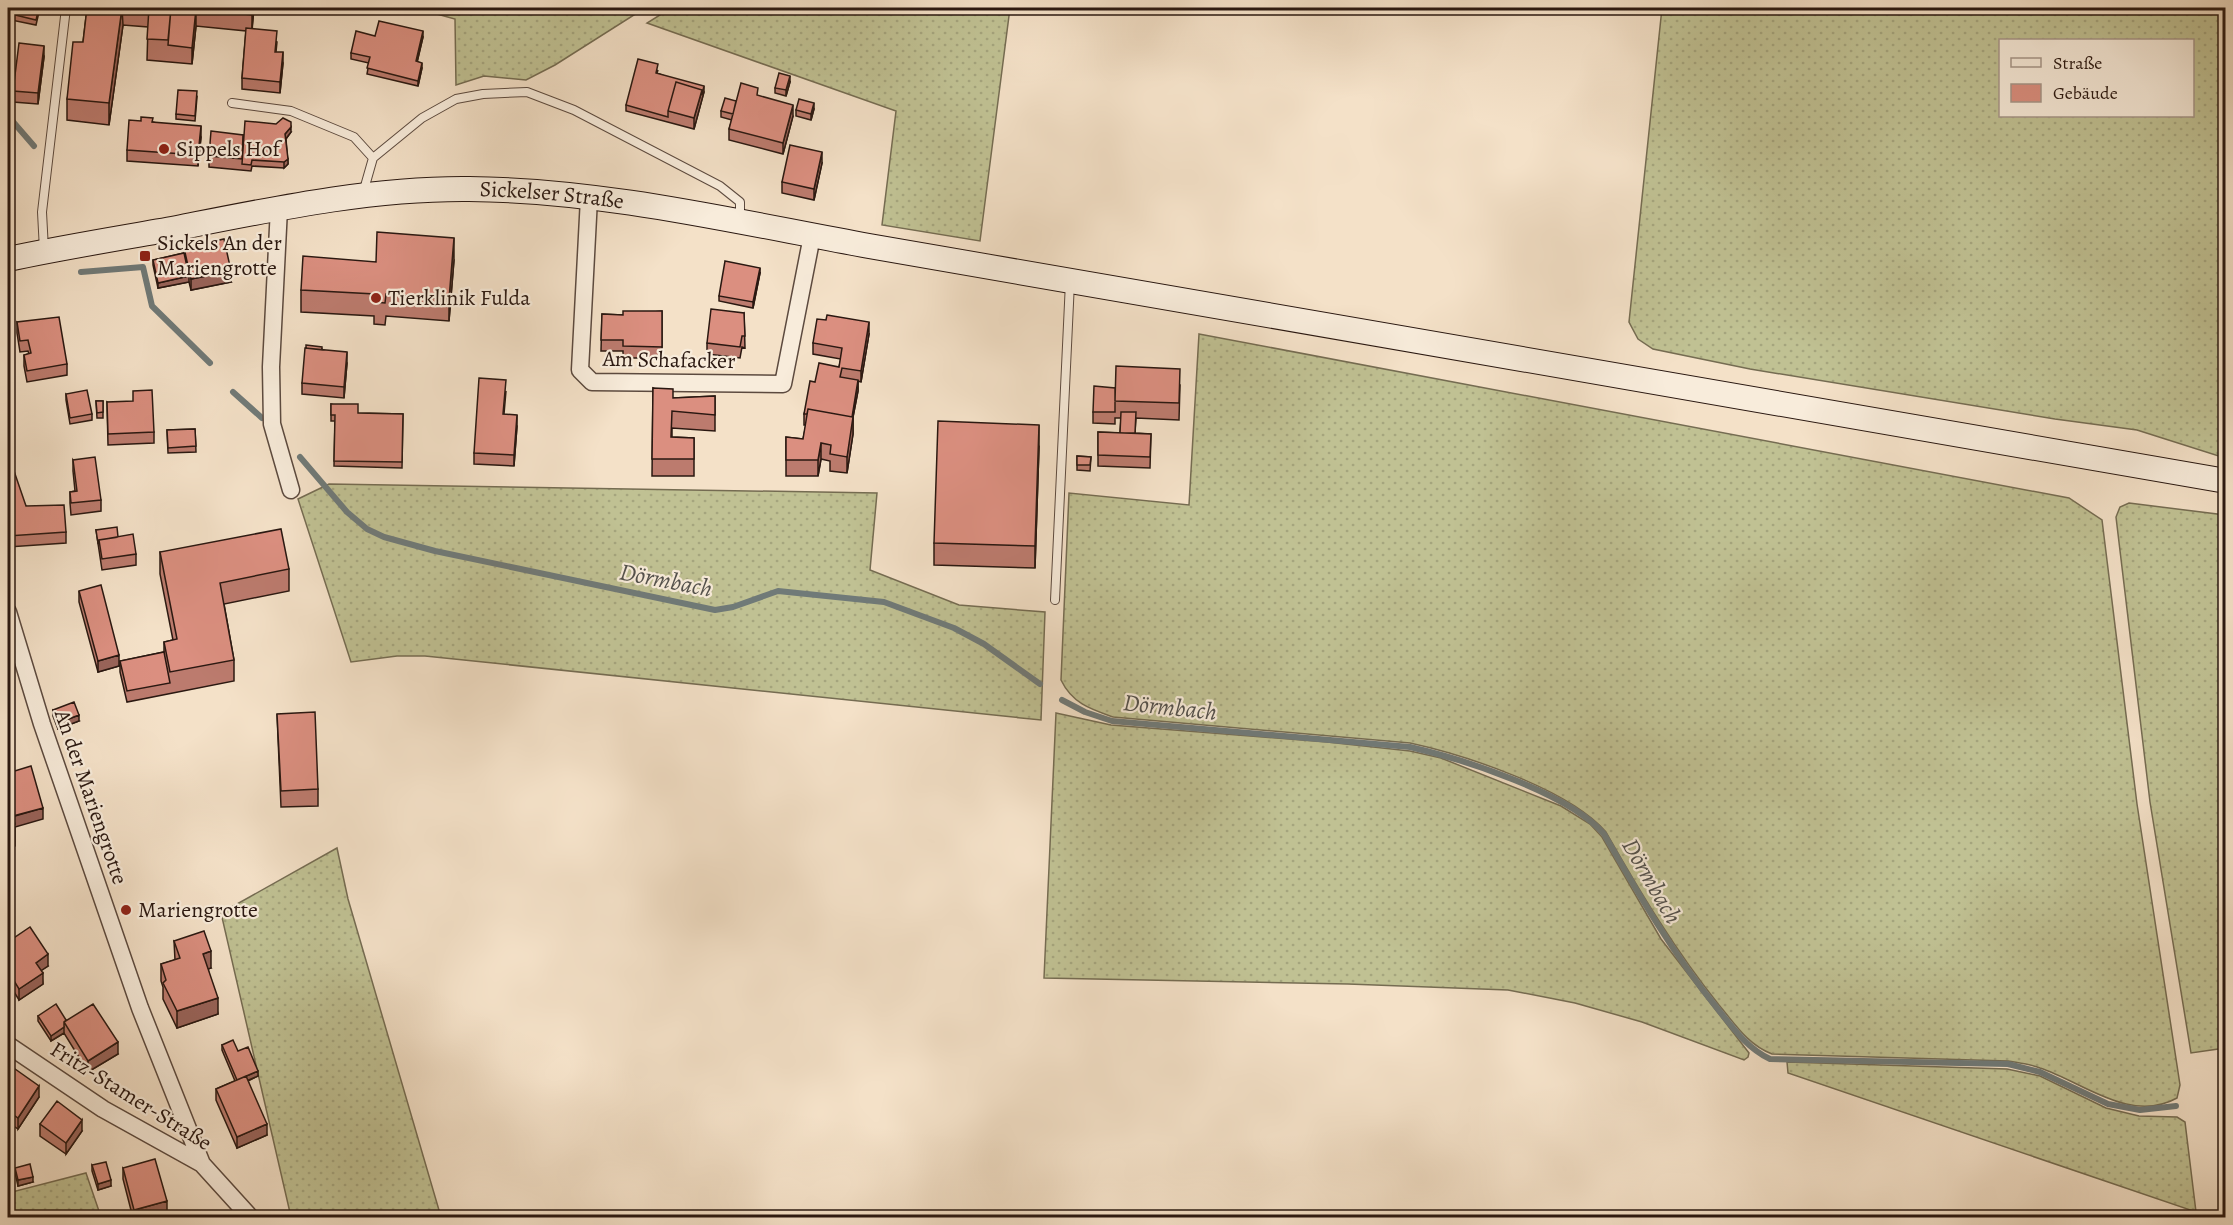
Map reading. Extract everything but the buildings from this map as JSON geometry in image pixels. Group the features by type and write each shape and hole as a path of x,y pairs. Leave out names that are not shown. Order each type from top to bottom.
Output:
{"main road":[{"name":"Sickelser Straße","path":"8,259 279,208 362,196 468,189 589,198 741,222 2226,481"}],"street":[{"name":"Am Schafacker","path":"589,198 580,370 592,382 783,384 812,236"},
{"path":"279,208 271,367 273,424 291,490"},
{"name":"An der Mariengrotte","path":"8,612 42,724 140,1008 202,1164"},
{"name":"Fritz-Stamer-Straße","path":"8,1045 103,1108 202,1164 251,1218"}],"lane":[{"path":"45,253 42,239 42,212 66,8"},
{"path":"362,196 373,158 422,118 456,99 483,94 527,92 574,110 720,186 740,202 741,222"},
{"path":"232,103 291,111 354,137 373,158"},
{"path":"1055,600 1070,280"}],"green space":[{"path":"415,8 645,8 555,65 526,80 484,76 456,85 455,19"},
{"path":"671,8 1010,8 980,241 882,225 896,111 647,23"},
{"path":"1662,8 2225,8 2225,458 2137,430 2055,419 1750,369 1653,349 1638,339 1629,322"},
{"path":"1199,334 2069,498 2102,520 2137,804 2180,1085 2177,1098 2159,1105 2124,1104 2040,1068 2008,1061 1772,1054 1763,1050 1742,1033 1703,984 1659,920 1606,832 1589,816 1542,788 1486,765 1410,743 1113,717 1089,708 1076,700 1061,680 1069,493 1189,505"},
{"path":"329,484 877,493 870,570 959,605 1045,612 1041,720 425,656 397,656 351,662 298,499"},
{"path":"2129,503 2225,515 2225,1048 2191,1053 2150,802 2116,517 2120,507"},
{"path":"1056,713 1111,725 1410,751 1441,758 1561,806 1590,824 1602,837 1661,939 1749,1053 1748,1057 1744,1060 1642,1022 1575,1003 1508,990 1348,984 1044,978"},
{"path":"337,848 348,899 441,1217 291,1217 221,913"},
{"path":"1787,1062 2007,1069 2040,1076 2106,1108 2139,1116 2177,1117 2185,1122 2196,1212 1788,1073"},
{"path":"86,1173 101,1217 8,1217 8,1193"}],"waterway":[{"name":"Dörmbach","path":"8,116 34,146"},
{"name":"Dörmbach","path":"81,272 143,267 152,306 210,363"},
{"name":"Dörmbach","path":"233,392 262,418"},
{"name":"Dörmbach","path":"300,457 347,512 367,529 384,537 435,551 715,610 733,607 778,591 884,602 954,628 984,644 1040,684"},
{"name":"Dörmbach","path":"1062,700 1085,712 1112,721 1410,747 1485,769 1541,792 1588,819 1604,834 1657,924 1701,988 1741,1037 1770,1059 2008,1064 2040,1072 2108,1104 2140,1110 2176,1106"}],"place":[{"name":"Sippels Hof","path":"164,149"},
{"name":"Sickels An der Mariengrotte","path":"145,256"},
{"name":"Tierklinik Fulda","path":"376,298"},
{"name":"Mariengrotte","path":"126,910"}]}
